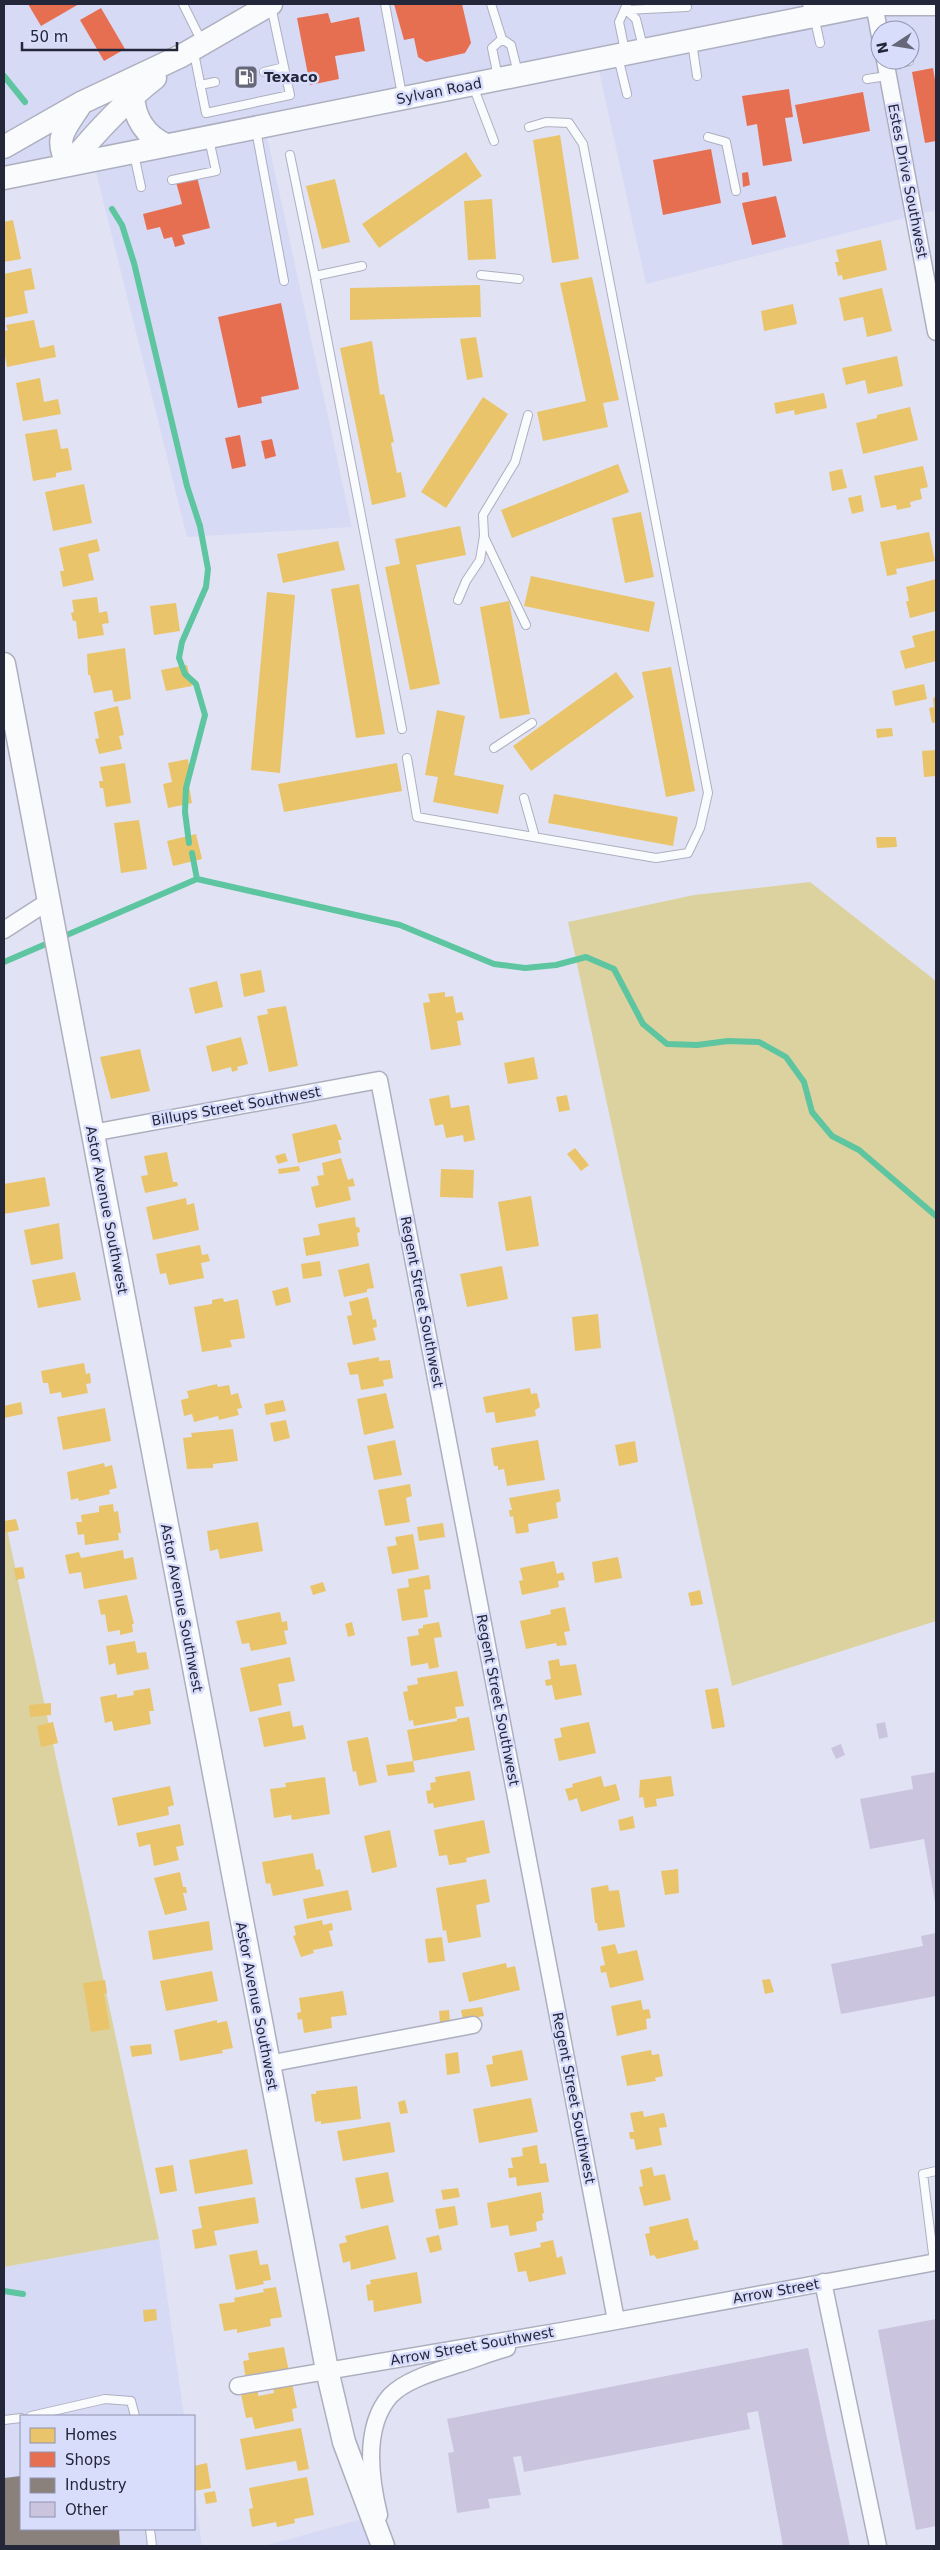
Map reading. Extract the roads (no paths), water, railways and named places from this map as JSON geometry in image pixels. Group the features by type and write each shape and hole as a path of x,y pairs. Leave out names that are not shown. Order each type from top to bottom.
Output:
{"street":[{"path":"4,148 81,103 192,50 271,4"},
{"name":"Sylvan Road","path":"4,178 629,53 691,40 811,10 874,4 936,4"},
{"path":"874,4 877,20"},
{"path":"81,103 62,135 61,152 69,165 93,136 133,95 192,50"},
{"name":"Estes Drive Southwest","path":"886,70 936,332"},
{"path":"133,95 136,115 143,127 153,139 166,145"},
{"name":"Astor Avenue Southwest","path":"4,664 327,2370 344,2442 385,2546"},
{"path":"4,930 48,901"},
{"name":"Billups Street Southwest","path":"92,1133 379,1080"},
{"name":"Regent Street Southwest","path":"379,1080 616,2320"},
{"path":"268,2064 473,2025"},
{"name":"Arrow Street","path":"616,2320 935,2262"},
{"path":"823,2282 878,2546"},
{"name":"Arrow Street Southwest","path":"238,2386 616,2320"},
{"path":"385,2546 377,2506 371,2452 377,2417 390,2396 401,2387 431,2374 562,2330"}],"lane":[{"path":"193,4 184,6 206,113 290,96 271,4"},
{"path":"385,4 402,98"},
{"path":"491,4 502,39 511,45 508,77"},
{"path":"626,7 687,8"},
{"path":"626,7 619,22 629,53"},
{"path":"626,7 636,19 629,53 627,94"},
{"path":"811,10 820,43"},
{"path":"502,39 492,48 508,77"},
{"path":"691,40 696,76"},
{"path":"264,72 284,68"},
{"path":"867,80 883,70"},
{"path":"200,85 215,82"},
{"path":"473,84 494,141"},
{"path":"406,758 417,817 656,858 688,854 700,828 708,793 583,144 569,123 546,122 529,127"},
{"path":"255,128 284,281"},
{"path":"172,180 216,171 208,137"},
{"path":"708,137 726,142 736,191"},
{"path":"134,152 141,187"},
{"path":"290,155 402,729"},
{"path":"315,276 362,266"},
{"path":"481,275 519,279"},
{"path":"458,600 466,581 480,560 484,536 483,515 515,462 528,415"},
{"path":"484,536 526,625"},
{"path":"494,748 532,723"},
{"path":"524,798 535,837"},
{"path":"935,2262 923,2174 936,2170"},
{"path":"35,2415 105,2399 131,2401 135,2415"},
{"path":"4,2420 20,2418"},
{"path":"150,2530 152,2546"}],"waterway":[{"path":"4,76 25,102"},
{"path":"112,209 122,225 134,263 187,486 200,526 208,569 206,587 182,642 179,658 185,674 196,684 205,715 186,788 185,812 189,843"},
{"path":"192,853 197,879"},
{"path":"4,962 197,879 400,925 494,964 525,968 556,965 586,957 614,969 643,1024 667,1044 697,1045 728,1041 759,1042 786,1057 804,1082 812,1112 832,1136 859,1150 936,1216"},
{"path":"4,2291 23,2294"}],"place":[{"name":"Texaco","path":"246,77"}]}
